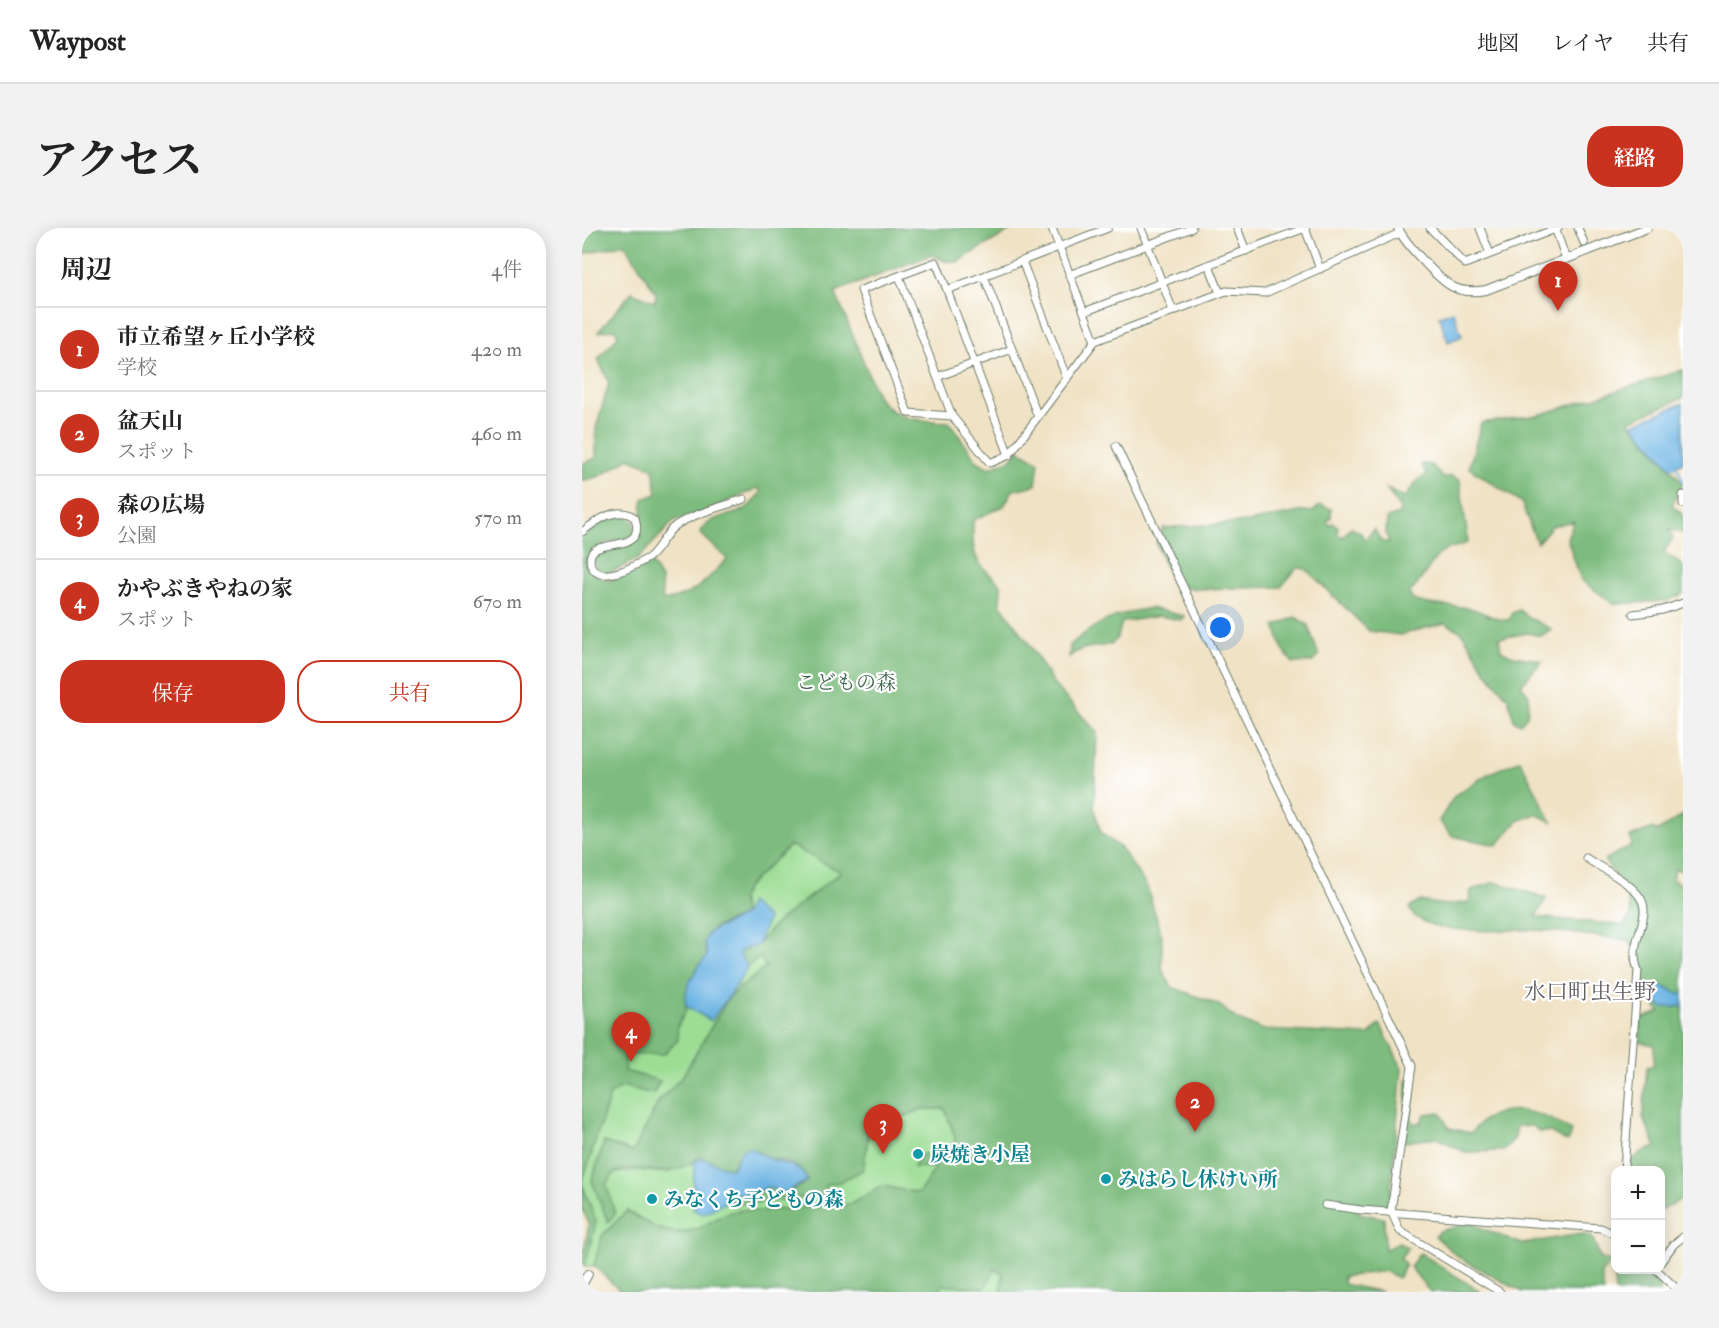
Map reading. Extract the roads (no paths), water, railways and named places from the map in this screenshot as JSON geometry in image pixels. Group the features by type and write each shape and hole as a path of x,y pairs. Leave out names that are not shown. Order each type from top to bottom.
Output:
{"street":[{"path":"1052,228 1095,341"},
{"path":"947,290 1108,228"},
{"path":"1141,228 1173,311"},
{"path":"1069,275 1192,228"},
{"path":"1237,228 1246,251"},
{"path":"1084,312 1305,228 1320,269"},
{"path":"1430,228 1465,264 1556,228 1566,259"},
{"path":"1480,228 1490,254"},
{"path":"1578,228 1584,243"},
{"path":"899,276 952,416 990,463 1009,455 1095,341 1220,293 1234,291 1265,293 1399,230 1448,284 1462,290 1486,290 1647,228"},
{"path":"1022,261 1066,379"},
{"path":"952,416 908,413 861,290 936,262 1009,455"},
{"path":"1209,265 1220,293"},
{"path":"984,276 1038,417"},
{"path":"937,377 1012,349"},
{"path":"1116,446 1412,1066 1391,1211 1400,1231 1500,1292"},
{"path":"1683,495 1683,504"},
{"path":"582,532 594,522 614,513 625,512 635,518 638,531 628,543 594,550 591,564 595,571 600,575 609,576 649,557 675,526 744,499"},
{"path":"1633,614 1663,610 1683,603"},
{"path":"1586,858 1634,890 1642,899 1645,917 1635,942 1633,957 1638,970 1624,1166"},
{"path":"1325,1204 1601,1228 1611,1233"},
{"path":"1665,1256 1683,1237"},
{"path":"582,1285 588,1274"},
{"path":"1661,1274 1680,1292"}],"water":[{"path":"1453,311 1462,336 1448,342 1439,316"},
{"path":"1683,403 1683,462 1671,468 1633,424"},
{"path":"750,903 768,919 757,946 746,948 739,953 747,966 746,970 711,1021 686,1006 688,986 694,972 707,956 704,942 708,933 744,915"},
{"path":"1660,985 1679,994 1683,993 1683,1008 1681,1006 1663,1008 1644,992"},
{"path":"746,1148 751,1148 770,1159 793,1166 802,1172 807,1181 784,1193 768,1187 754,1194 736,1194 726,1202 702,1214 693,1209 694,1162 702,1158 731,1169 740,1153"}],"waterway":[{"path":"1676,466 1683,480"}],"place":[{"name":"市立希望ヶ丘小学校","path":"1558,311"},
{"name":"かやぶきやねの家","path":"631,1062"},
{"name":"盆天山","path":"1195,1132"},
{"name":"森の広場","path":"883,1154"},
{"name":"炭焼き小屋","path":"918,1154"},
{"name":"みはらし休けい所","path":"1106,1179"},
{"name":"みなくち子どもの森","path":"652,1199"}],"district":[{"name":"水口町虫生野","path":"1590,991"}],"park label":[{"name":"こどもの森","path":"846,682"}]}
